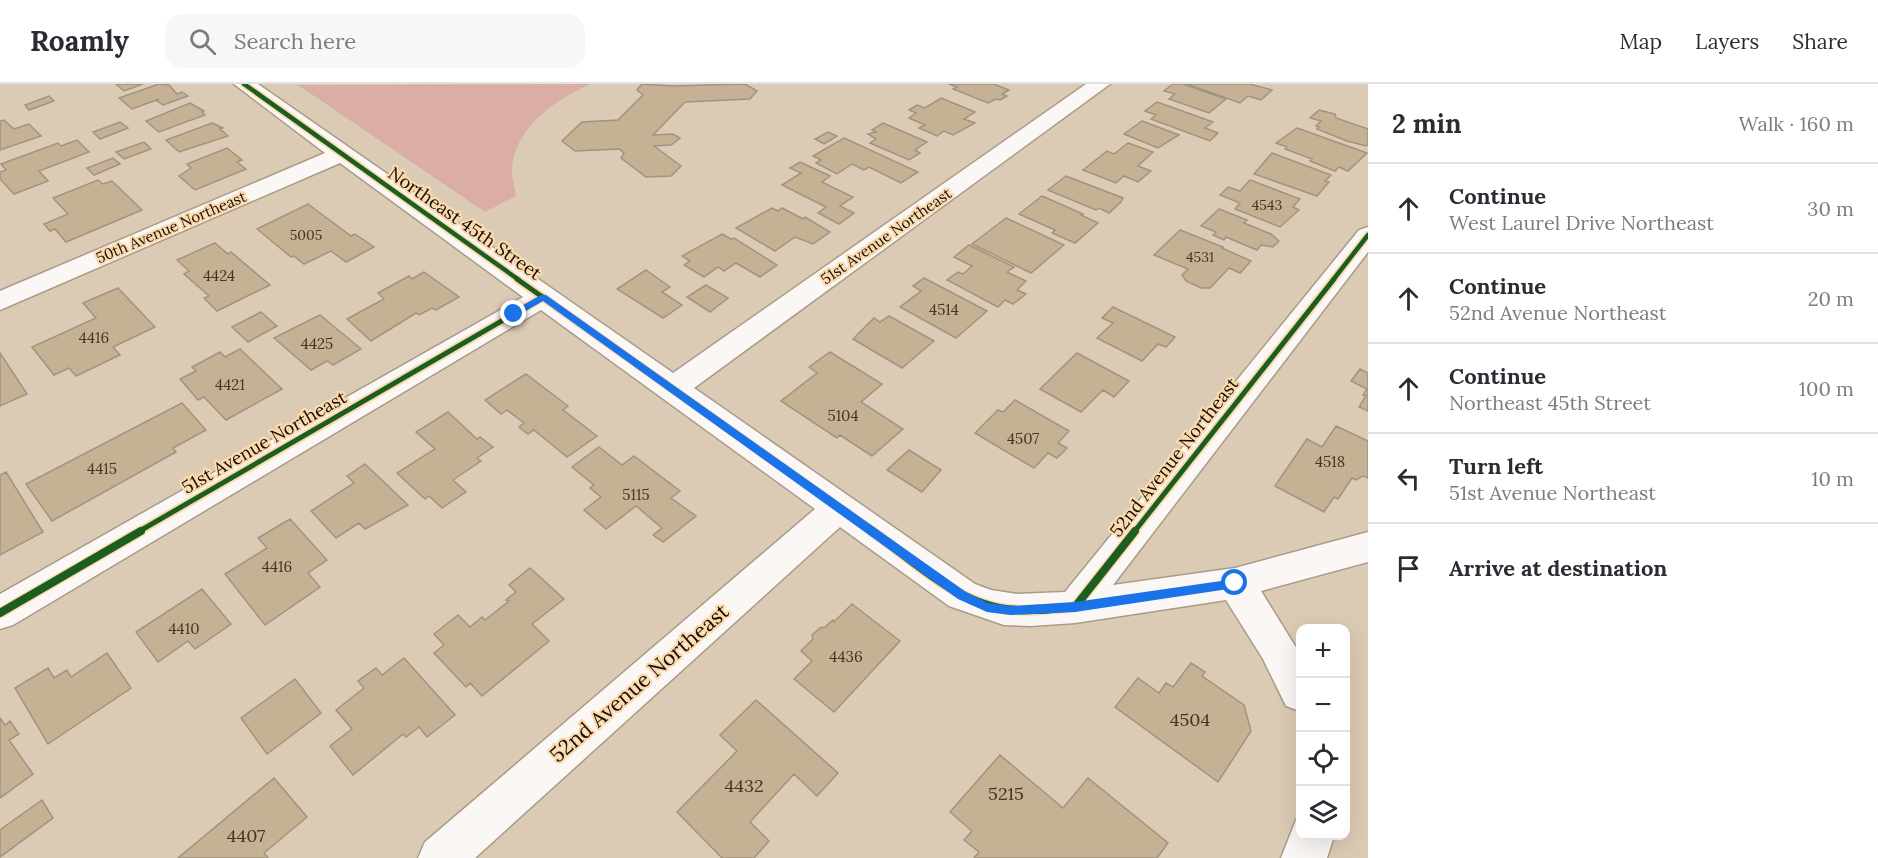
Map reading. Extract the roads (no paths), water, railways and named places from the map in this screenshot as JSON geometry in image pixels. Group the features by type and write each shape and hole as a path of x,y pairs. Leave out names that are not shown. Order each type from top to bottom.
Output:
{"street":[{"name":"51st Avenue Northeast","path":"672,389 1100,84"},
{"name":"Northeast 45th Street","path":"248,85 962,596 987,607 1010,610 1075,607"},
{"name":"50th Avenue Northeast","path":"0,301 342,154"},
{"name":"52nd Avenue Northeast","path":"1075,607 1368,235"},
{"name":"51st Avenue Northeast","path":"0,613 543,297"},
{"name":"52nd Avenue Northeast","path":"441,858 839,508"},
{"path":"1075,607 1235,583 1368,547"},
{"path":"1235,583 1277,647 1296,685"},
{"path":"1304,858 1311,840"}]}
